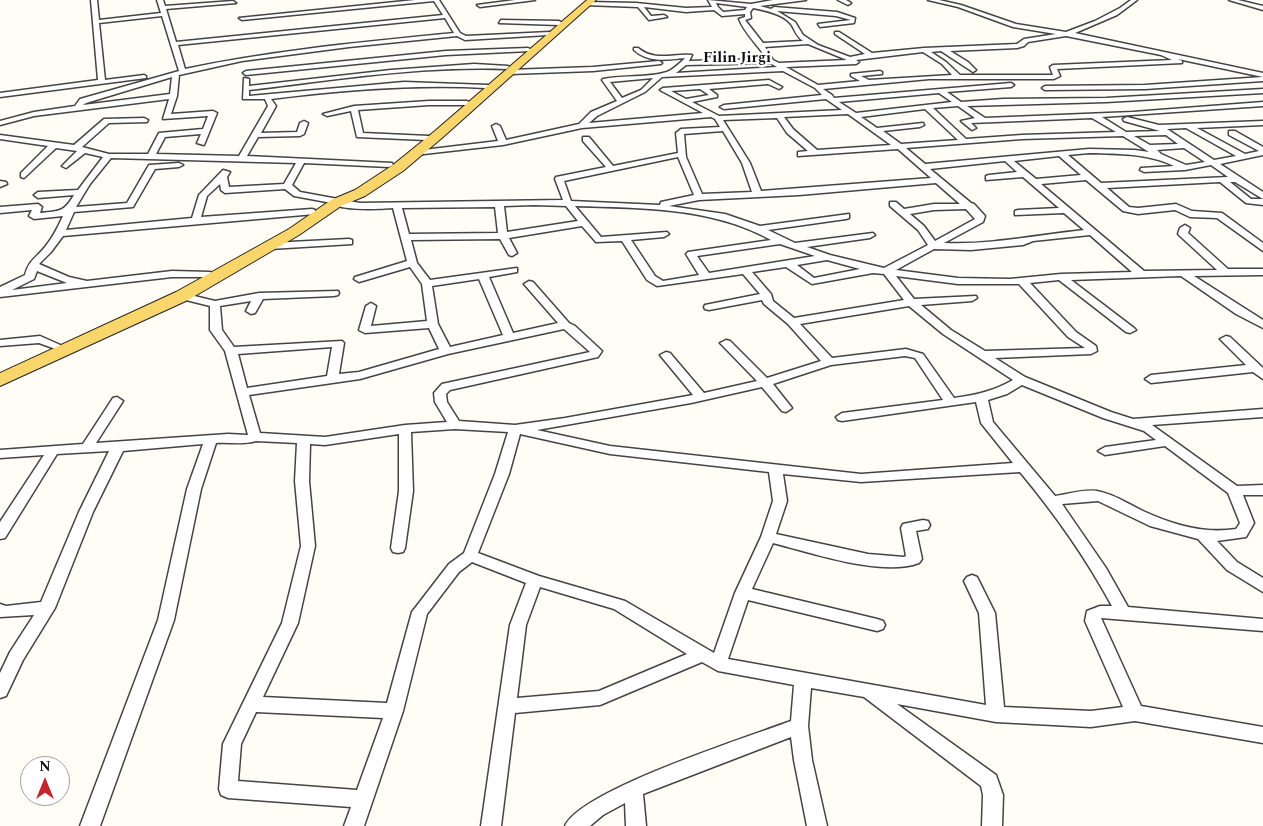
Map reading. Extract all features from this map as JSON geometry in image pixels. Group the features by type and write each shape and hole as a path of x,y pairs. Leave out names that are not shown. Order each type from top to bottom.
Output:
{"main road":[{"path":"0,378 182,296 270,246 337,202 426,138 486,86 508,70 553,28 584,5"},
{"path":"0,378 135,314 210,275 290,230 312,212 360,193 398,168 584,5"}],"street":[{"path":"94,0 102,82"},
{"path":"160,0 174,44 179,73 166,116 213,113 201,143"},
{"path":"174,44 245,28 434,0 448,16 458,34 465,38 553,28"},
{"path":"480,5 532,0"},
{"path":"648,0 667,1"},
{"path":"621,102 605,80 777,65 856,62 809,42 801,32 793,28 793,23 763,7 712,0"},
{"path":"712,0 722,14 747,12"},
{"path":"763,7 775,1 804,0"},
{"path":"841,0 848,3"},
{"path":"932,0 959,6 1006,24 1162,53 1263,75"},
{"path":"849,60 871,55 924,50 1013,47 1022,45 1026,40 1070,35 1123,10 1134,0"},
{"path":"1232,0 1263,8"},
{"path":"96,22 233,1 245,28"},
{"path":"732,2 747,12"},
{"path":"584,5 640,6 672,10 716,8"},
{"path":"640,6 649,18 664,17"},
{"path":"853,19 837,14 751,6 747,12 748,18 742,19 777,65 818,87 900,147 937,180 971,206 980,216 980,220 887,271"},
{"path":"672,10 680,17"},
{"path":"245,28 448,16"},
{"path":"501,22 553,28"},
{"path":"820,25 860,23"},
{"path":"837,33 871,55"},
{"path":"81,111 83,102 179,73 242,59 349,45 458,34"},
{"path":"760,45 809,42"},
{"path":"793,44 799,50"},
{"path":"942,49 966,63 973,70"},
{"path":"246,73 446,53 528,50"},
{"path":"582,126 594,114 643,91 685,62 690,56 650,57 640,54 636,50"},
{"path":"924,50 944,63 958,76"},
{"path":"818,87 958,76 1056,76 1053,68 1180,62 1162,53"},
{"path":"805,57 812,63"},
{"path":"242,59 246,73 245,98 353,88 466,84 486,86"},
{"path":"246,88 391,72 474,66 508,70 685,62 777,65"},
{"path":"868,65 895,81"},
{"path":"0,95 179,73"},
{"path":"868,83 853,75 880,73"},
{"path":"830,75 842,85"},
{"path":"1025,76 1185,168"},
{"path":"724,107 939,90 1041,86 1152,87 1263,79"},
{"path":"643,91 769,82 779,87"},
{"path":"687,101 715,96 700,86"},
{"path":"663,90 714,116 726,129 746,163 757,193"},
{"path":"939,90 983,120"},
{"path":"415,153 503,143 582,126 714,116 852,113 961,104 1067,101 1263,91"},
{"path":"0,123 34,114 81,111 88,107 172,96"},
{"path":"242,158 272,106 267,97"},
{"path":"327,114 354,108 467,103"},
{"path":"972,128 965,121 1107,115 1263,104"},
{"path":"926,106 964,140"},
{"path":"1237,106 1263,121"},
{"path":"354,108 360,135 426,138"},
{"path":"1208,108 1236,123"},
{"path":"778,114 790,131 815,153"},
{"path":"1107,115 1159,127 1263,121"},
{"path":"176,116 178,133"},
{"path":"66,166 107,121 144,120"},
{"path":"255,135 300,134 304,123"},
{"path":"875,130 920,124"},
{"path":"496,126 503,143"},
{"path":"1188,126 1243,156"},
{"path":"1159,127 1238,179 1259,190 1263,196"},
{"path":"699,197 682,157 681,131 726,129"},
{"path":"151,157 162,135 207,131"},
{"path":"802,154 964,140 1166,133"},
{"path":"1232,133 1263,151"},
{"path":"0,137 80,149 109,156 231,161"},
{"path":"586,140 611,168"},
{"path":"1147,147 1181,146 1184,144"},
{"path":"24,175 54,145"},
{"path":"922,167 1089,151 1147,151 1147,147"},
{"path":"1144,170 1185,168 1263,151"},
{"path":"1135,152 1166,158"},
{"path":"664,234 599,240 568,202 559,179 683,154"},
{"path":"1061,154 1126,209 1176,208 1190,214 1217,214 1263,248"},
{"path":"0,293 30,277 33,264 48,250 60,233 70,210 91,174 109,156"},
{"path":"0,210 38,207 34,216 60,214 70,210 130,205 152,167 231,161 242,158 389,165"},
{"path":"1007,159 1141,274"},
{"path":"196,220 203,195 223,177 231,161"},
{"path":"287,186 300,162"},
{"path":"989,178 1024,174"},
{"path":"223,177 225,190 287,186 297,194 360,206 568,202 687,210 725,217 781,241 827,257 874,270 958,281 1022,281 1061,277 1183,272 1263,272"},
{"path":"1034,182 1089,177"},
{"path":"1221,179 1249,201 1263,202"},
{"path":"1100,186 1238,179"},
{"path":"649,206 699,197 800,192 937,180"},
{"path":"38,194 80,192"},
{"path":"499,204 503,236 512,253"},
{"path":"893,204 921,228 934,246"},
{"path":"397,206 412,263 427,284 433,324 446,351"},
{"path":"902,212 934,207 971,206"},
{"path":"1018,213 1067,210"},
{"path":"60,233 196,220 312,212"},
{"path":"759,230 846,216"},
{"path":"406,237 503,236 585,224"},
{"path":"1185,228 1183,234 1224,272"},
{"path":"934,246 971,246 1023,242 1031,238 1091,232"},
{"path":"797,245 870,235"},
{"path":"625,238 651,278 661,284 827,257"},
{"path":"706,277 691,254 781,241"},
{"path":"270,246 349,242"},
{"path":"359,279 412,263"},
{"path":"33,264 52,275 73,283 87,284"},
{"path":"789,264 812,281 874,270"},
{"path":"427,284 512,270"},
{"path":"746,271 767,296 768,302 792,322 830,362"},
{"path":"887,271 911,302 947,332 1021,380 1107,415 1149,428 1234,491 1247,523 1241,533 1232,535 1203,535 1146,519 1099,496 1052,501"},
{"path":"1183,272 1240,312 1263,325"},
{"path":"0,293 172,274 210,275"},
{"path":"483,275 509,336"},
{"path":"1061,277 1130,330"},
{"path":"980,355 1091,351 1092,348 1071,334 1022,281"},
{"path":"455,425 441,402 440,393 446,387 596,353 571,328 565,325 529,284"},
{"path":"182,296 215,304 259,296 334,293"},
{"path":"251,311 259,296"},
{"path":"709,308 767,296"},
{"path":"792,322 911,302 972,298"},
{"path":"215,304 216,330 231,351 256,437"},
{"path":"371,306 366,330 433,324"},
{"path":"242,392 360,375 446,351 565,325"},
{"path":"0,343 40,339 61,348"},
{"path":"1226,339 1258,372"},
{"path":"231,351 338,343 332,380"},
{"path":"726,343 765,383 786,408"},
{"path":"515,429 566,422 691,399 765,383 830,362 906,352 919,356 950,401"},
{"path":"666,355 700,396"},
{"path":"1151,378 1258,372"},
{"path":"842,417 980,398 1003,391 1021,380"},
{"path":"980,398 987,423 1052,501 1101,572 1123,614"},
{"path":"87,447 117,401"},
{"path":"1132,422 1263,413"},
{"path":"0,454 87,447 118,447 154,443 250,439 256,437 324,441 405,428 455,425 515,429 610,450 861,478 1025,467"},
{"path":"398,548 406,491 405,428"},
{"path":"354,826 394,711 420,612 454,568 470,556 502,474 515,429"},
{"path":"90,826 166,620 194,489 211,440"},
{"path":"304,440 302,481 308,546 290,622 232,744 228,789 364,799"},
{"path":"1105,451 1168,442"},
{"path":"0,691 16,657 47,608 86,512 118,447"},
{"path":"0,534 53,451"},
{"path":"718,664 743,593 768,538 780,501 775,468"},
{"path":"1234,491 1263,490"},
{"path":"768,538 881,563 907,563 912,562 914,559 908,528 923,525"},
{"path":"1203,535 1232,566 1263,586"},
{"path":"470,556 534,580 619,605 718,664 804,681 996,714 1091,718 1134,714 1263,735"},
{"path":"491,826 518,625 534,580"},
{"path":"972,581 986,613 996,714"},
{"path":"743,593 877,625"},
{"path":"0,610 3,612 47,608"},
{"path":"1134,714 1093,622 1092,615 1100,612 1263,624"},
{"path":"506,706 600,698 702,655"},
{"path":"804,681 799,726 803,760 817,826"},
{"path":"869,692 989,781 993,795 992,826"},
{"path":"251,704 394,711"},
{"path":"575,826 596,809 633,789 799,726"},
{"path":"633,789 636,826"}],"district":[{"name":"Filin Jirgi","path":"737,59"}]}
